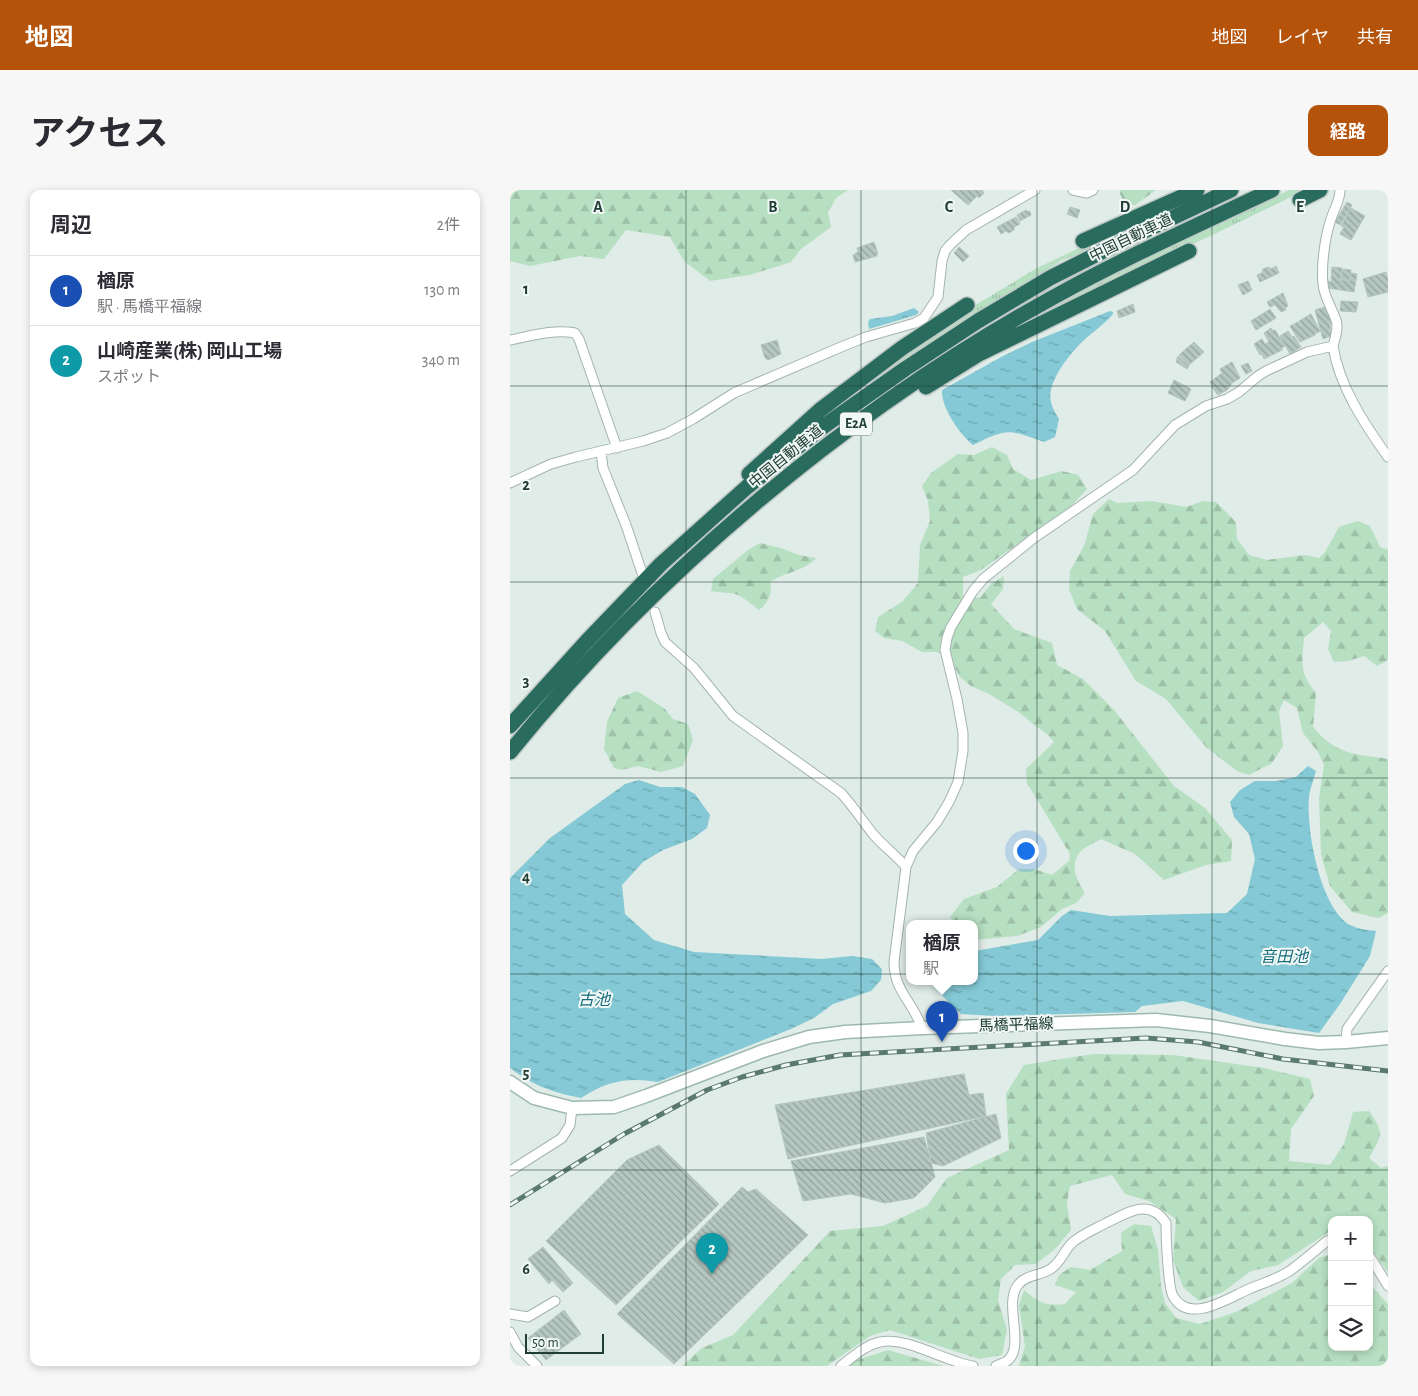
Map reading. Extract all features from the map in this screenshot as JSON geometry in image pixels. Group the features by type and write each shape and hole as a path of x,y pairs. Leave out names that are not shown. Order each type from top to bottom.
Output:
{"highway":[{"path":"1083,241 1197,190"},
{"name":"中国自動車道","path":"510,726 587,641 661,564 747,487 824,426 905,369 1050,278 1118,243 1231,190"},
{"name":"中国自動車道","path":"510,752 602,648 675,576 752,507 812,457 890,400 955,356 1052,298 1134,256 1272,190"},
{"path":"1300,200 1320,190"},
{"path":"812,457 845,439 979,354 1189,251"},
{"path":"661,564 722,498 820,410 902,348 967,305"}],"main road":[{"name":"馬橋平福線","path":"510,1082 534,1098 572,1108 614,1107 763,1051 810,1037 845,1032 922,1028 1156,1020 1210,1026 1319,1043 1388,1038"}],"street":[{"path":"510,483 551,464 617,448 667,433 694,419 734,393 866,337 915,323 924,318 938,297 942,261 945,251 950,244 966,230 1035,190"},
{"path":"1073,190 1087,193 1093,190"},
{"path":"1340,190 1340,196 1330,220 1323,270 1323,285 1331,310 1337,321 1333,346 1340,373 1357,412 1388,457"},
{"path":"510,340 565,331 575,333 579,339 617,448"},
{"path":"922,1028 918,1015 900,990 894,975 894,962 906,867 913,851 937,822 958,782 963,751 963,733 945,650 951,627 972,591 983,579 1034,538 1133,470 1175,425 1206,406 1239,392 1266,371 1307,352 1333,346"},
{"path":"601,452 602,468 626,525 642,573"},
{"path":"655,612 665,642 694,668 734,716 841,793 862,817 878,840 898,857 906,867"},
{"path":"1346,1042 1347,1029 1388,970"},
{"path":"510,1172 562,1138 570,1125 572,1108"},
{"path":"996,1366 1008,1360 1014,1348 1012,1296 1018,1284 1026,1278 1048,1271 1060,1263 1071,1244 1080,1237 1135,1209 1148,1209 1160,1214 1166,1223 1172,1295 1184,1307 1194,1309 1212,1306 1273,1281 1328,1241"},
{"path":"1373,1261 1388,1286"},
{"path":"510,1316 528,1317 555,1301"},
{"path":"510,1332 518,1347 537,1366"},
{"path":"841,1366 866,1348 880,1342 895,1341 973,1366"}],"green space":[{"path":"510,190 848,190 836,198 828,212 831,227 801,249 791,262 750,275 710,281 684,261 670,237 626,230 604,259 580,256 530,266 510,261"},
{"path":"1120,190 1156,190 1135,205 1125,204"},
{"path":"1289,190 1306,190 1010,332 1113,275"},
{"path":"1132,223 1134,229 1062,260 974,315 816,422 957,316 1037,268"},
{"path":"992,447 1007,455 1013,469 1031,480 1062,471 1078,475 1087,489 1071,506 981,570 963,577 963,596 980,598 991,584 1004,576 1003,589 991,604 1014,629 1052,643 1057,665 1083,679 1114,710 1174,786 1205,808 1232,840 1231,861 1206,865 1164,880 1135,854 1101,839 1084,848 1075,862 1075,873 1085,893 1076,903 1062,909 1041,927 1017,936 978,940 978,920 952,920 950,917 964,899 997,887 1019,869 1034,869 1052,875 1069,861 1070,854 1027,783 1026,769 1054,742 1046,733 1020,713 989,694 971,686 960,677 949,657 936,652 922,652 902,641 884,638 875,631 878,617 902,602 918,583 920,545 930,521 928,501 922,486 931,473 958,454 974,455"},
{"path":"1109,499 1117,503 1152,501 1186,507 1203,501 1216,502 1236,522 1237,539 1249,555 1267,560 1305,555 1319,558 1325,552 1339,527 1358,521 1370,526 1380,547 1388,550 1388,660 1377,666 1364,656 1348,661 1334,662 1328,649 1331,631 1323,622 1304,638 1302,661 1304,673 1316,693 1313,727 1330,743 1347,752 1388,759 1388,913 1378,918 1352,912 1330,886 1321,854 1319,798 1324,765 1318,752 1303,733 1297,708 1284,700 1279,711 1283,746 1272,763 1249,775 1237,771 1206,747 1166,699 1136,681 1105,631 1077,609 1069,589 1070,571 1084,546 1093,514"},
{"path":"760,543 799,555 816,558 806,566 770,582 769,598 759,610 735,594 711,591 713,579 748,550"},
{"path":"637,691 664,708 673,719 688,724 693,740 683,766 661,772 638,766 622,770 614,768 604,749 607,722 618,698"},
{"path":"1093,1054 1173,1055 1264,1068 1310,1079 1314,1096 1291,1129 1289,1161 1330,1165 1344,1144 1353,1112 1369,1111 1378,1125 1380,1134 1369,1158 1381,1168 1388,1166 1388,1273 1373,1251 1373,1216 1328,1216 1328,1233 1278,1265 1251,1271 1223,1292 1199,1301 1183,1287 1173,1260 1176,1219 1149,1201 1125,1194 1112,1175 1070,1186 1067,1203 1071,1230 1055,1249 1036,1264 1015,1265 1001,1279 998,1300 1007,1330 1002,1355 979,1359 890,1330 870,1336 827,1366 682,1366 702,1348 733,1335 830,1231 883,1226 927,1206 947,1178 1009,1150 1006,1094 1024,1065"},
{"path":"1134,1224 1151,1226 1158,1250 1161,1286 1165,1303 1176,1318 1200,1324 1236,1312 1292,1283 1319,1258 1328,1255 1328,1351 1373,1351 1373,1287 1388,1304 1388,1366 1019,1366 1025,1346 1019,1305 1024,1290 1043,1303 1053,1305 1065,1304 1076,1292 1055,1285 1059,1275 1071,1267 1090,1270 1122,1251 1121,1233"},
{"path":"888,1350 943,1366 849,1366 857,1360"}],"water":[{"path":"914,308 919,312 916,315 869,329 868,323 870,319 892,316"},
{"path":"1110,311 1113,314 1086,338 1065,362 1055,378 1050,394 1054,410 1059,419 1055,437 1044,442 1008,432 973,445 952,420 945,405 942,390 1032,342"},
{"name":"音田池","path":"1308,766 1316,771 1310,794 1310,828 1317,867 1331,902 1340,916 1350,925 1376,931 1370,956 1319,1033 1258,1023 1183,1001 1142,1006 1135,1012 995,1016 961,1014 931,985 978,985 978,950 1038,940 1062,916 1071,910 1110,916 1227,913 1247,894 1255,859 1249,834 1234,817 1230,802 1240,790 1255,781 1276,781 1296,777"},
{"name":"古池","path":"639,780 660,787 682,787 695,794 710,815 707,828 692,839 663,850 643,862 622,885 625,914 654,940 694,952 822,959 852,956 872,959 882,969 881,980 871,991 833,1004 814,1018 791,1029 658,1082 627,1080 609,1084 581,1098 543,1088 510,1068 510,878 550,838 625,784"}],"building":[{"path":"951,190 982,190 984,193 979,198 977,196 968,205"},
{"path":"1347,202 1352,205 1340,225 1335,222"},
{"path":"1070,207 1080,210 1077,218 1067,214"},
{"path":"1351,208 1365,216 1351,240 1340,234 1344,227 1341,226"},
{"path":"1026,210 1030,211 1031,215 1020,221 1017,215"},
{"path":"1016,217 1020,224 1009,233 1006,231 1001,234 997,227"},
{"path":"874,242 877,256 855,262 853,255 858,252 857,248"},
{"path":"959,247 969,256 963,262 954,253"},
{"path":"1276,266 1279,273 1260,282 1257,275 1262,273 1263,269 1268,267 1271,269"},
{"path":"1332,267 1342,268 1340,280 1350,281 1351,273 1357,274 1354,292 1327,288 1328,281 1331,282"},
{"path":"1343,269 1351,270 1349,280 1341,279"},
{"path":"1386,272 1388,292 1368,297 1363,279"},
{"path":"1248,281 1252,290 1243,295 1238,285"},
{"path":"1283,293 1288,306 1285,308 1286,310 1281,312 1275,305 1270,307 1267,302"},
{"path":"1341,301 1358,302 1356,312 1340,311"},
{"path":"1133,304 1135,312 1119,318 1117,311"},
{"path":"1325,307 1332,324 1330,325 1331,336 1323,339 1315,310"},
{"path":"1270,309 1276,318 1256,330 1251,321"},
{"path":"1311,314 1320,331 1300,342 1290,326 1298,322 1301,327 1299,321"},
{"path":"1271,328 1273,331 1275,330 1285,346 1282,350 1264,359 1254,344 1262,339 1265,344 1269,342 1264,333"},
{"path":"1288,331 1292,337 1294,336 1301,347 1290,354 1280,336"},
{"path":"777,340 781,354 768,360 765,358 761,345"},
{"path":"1194,342 1204,352 1189,365 1179,355"},
{"path":"1178,356 1189,366 1187,369 1176,362"},
{"path":"1232,362 1240,378 1232,383 1227,390 1218,395 1210,382 1222,373 1220,369"},
{"path":"1248,363 1252,371 1246,374 1241,366"},
{"path":"1174,380 1191,389 1185,401 1168,393"},
{"path":"964,1074 969,1095 983,1093 986,1116 788,1159 775,1105"},
{"path":"996,1114 1001,1138 943,1166 931,1163 926,1133"},
{"path":"924,1137 935,1177 914,1198 885,1203 851,1194 803,1201 791,1161"},
{"path":"659,1145 719,1204 616,1305 546,1241 627,1160"},
{"path":"742,1187 748,1192 756,1189 808,1235 674,1364 617,1314"},
{"path":"543,1247 573,1283 563,1292 552,1280 549,1284 528,1259"},
{"path":"564,1310 581,1334 546,1360 528,1338"}],"railway":[{"path":"510,1205 624,1134 707,1090 742,1077 786,1065 840,1055 1146,1038 1198,1042 1283,1059 1388,1071"}],"place":[{"name":"楢原","path":"942,1042"},
{"name":"山崎産業(株) 岡山工場","path":"712,1274"}]}
